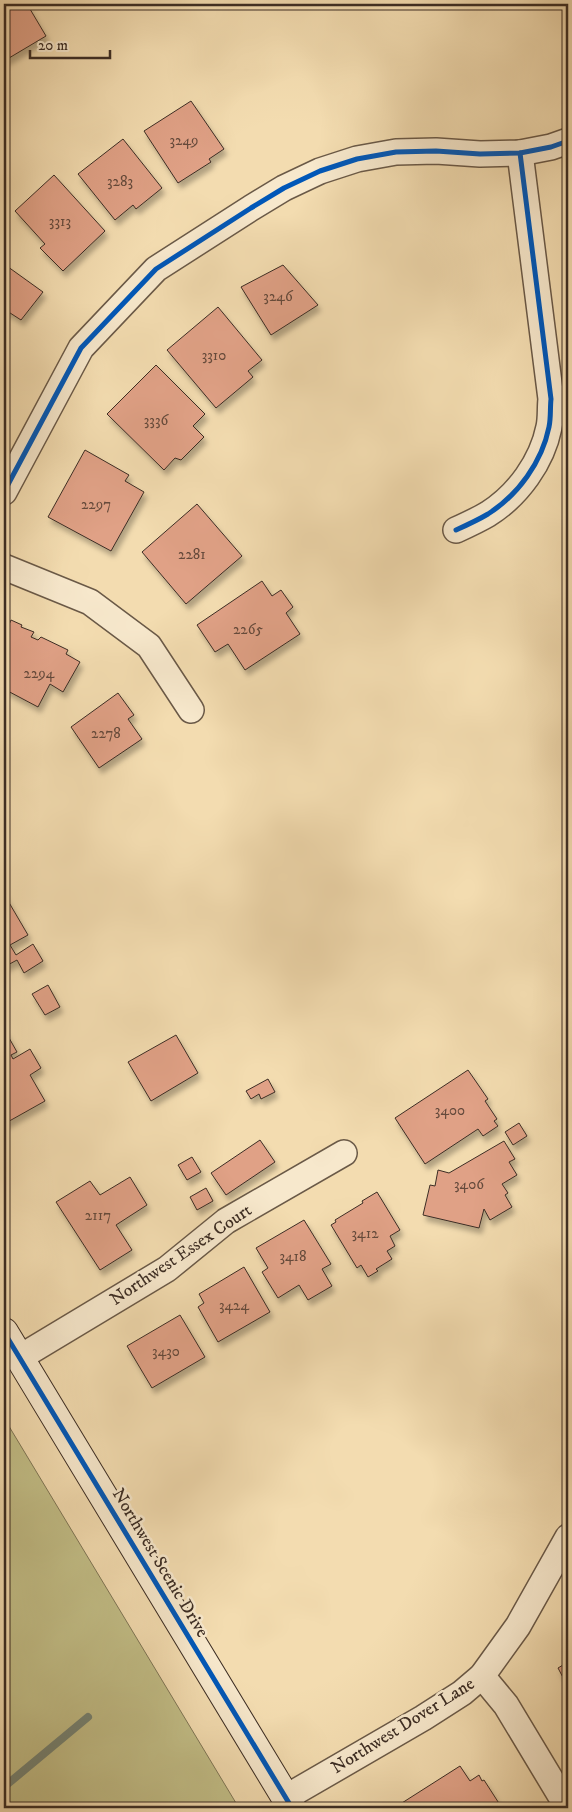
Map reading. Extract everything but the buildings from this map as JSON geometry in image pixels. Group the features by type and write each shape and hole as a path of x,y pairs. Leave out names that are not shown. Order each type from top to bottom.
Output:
{"main road":[{"name":"Northwest Scenic Drive","path":"4,1332 288,1803"}],"street":[{"path":"4,492 81,348 156,269 284,188 320,170 358,159 396,152 520,153 551,147 568,141"},
{"path":"456,530 488,514 510,497 530,473 542,451 549,426 551,399 520,153"},
{"path":"4,567 90,602 149,646 191,710"},
{"name":"Northwest Essex Court","path":"19,1358 168,1268 226,1222 344,1153"},
{"name":"Northwest Dover Lane","path":"288,1803 462,1693 482,1676 518,1626 568,1537"},
{"path":"482,1676 506,1705 568,1808"}],"shaded area":[{"path":"4,1418 239,1808 4,1808"}],"waterway":[{"path":"4,1787 88,1717"}],"cycle path":[{"path":"4,492 81,348 156,269 251,208 284,188 320,171 357,159 396,152 520,153 551,147 568,141"},
{"path":"456,530 488,514 519,487 541,453 550,424 551,399 520,153"},
{"path":"4,1332 292,1808"}]}
